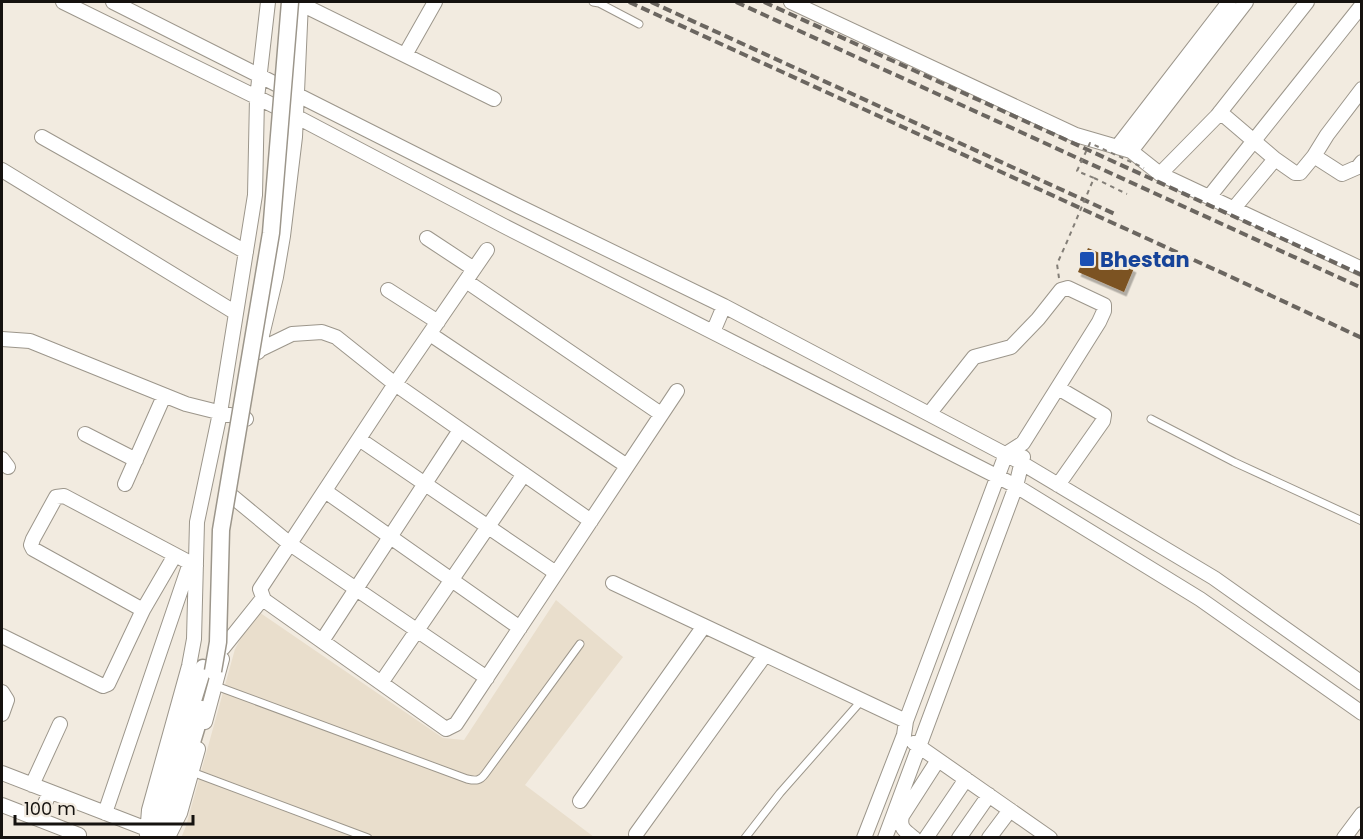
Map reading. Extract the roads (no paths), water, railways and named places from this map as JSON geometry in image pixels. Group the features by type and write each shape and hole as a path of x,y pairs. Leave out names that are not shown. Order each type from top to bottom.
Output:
{"street":[{"path":"63,2 296,116 504,226 1016,486 1200,599 1362,713"},
{"path":"113,2 518,206 724,306 1005,454 1214,578 1362,683"},
{"path":"155,835 149,810 191,657 194,639 193,564 197,522 220,413 255,195 257,98 268,2"},
{"path":"210,675 207,641 211,529 261,232 280,2"},
{"path":"155,835 180,813 192,772 218,642 221,530 271,233 297,2"},
{"path":"297,2 494,99"},
{"path":"223,648 228,527 259,350 284,236 295,137 297,2"},
{"path":"405,55 435,2"},
{"path":"791,2 1076,135 1124,148 1160,174 1362,269"},
{"path":"1124,148 1229,2"},
{"path":"1124,148 1246,2"},
{"path":"1160,174 1220,112 1307,2"},
{"path":"1209,197 1362,5"},
{"path":"1220,112 1295,173 1300,172 1314,156 1362,89"},
{"path":"42,137 246,252"},
{"path":"1314,156 1342,174 1358,167 1362,162"},
{"path":"1234,207 1275,159"},
{"path":"2,170 236,313"},
{"path":"427,238 474,269"},
{"path":"487,250 395,384 260,589 264,600 446,729 456,724 677,391"},
{"path":"466,281 661,414"},
{"path":"864,837 904,735 906,721 1005,454 1023,443 1104,311 1104,304 1068,288 1057,294 1038,319 1011,347 974,357 929,414"},
{"path":"388,290 434,328 627,466"},
{"path":"713,332 724,306"},
{"path":"259,350 292,334 322,332 336,337 395,384 591,521"},
{"path":"2,339 30,341 186,405 246,419"},
{"path":"1058,387 1104,415 1103,420 1058,485"},
{"path":"125,484 164,396"},
{"path":"322,641 460,430"},
{"path":"85,434 136,460"},
{"path":"359,439 556,573"},
{"path":"885,837 1016,486 1023,464 1023,443"},
{"path":"381,683 524,474"},
{"path":"325,490 520,628"},
{"path":"143,610 33,549 31,545 33,539 56,497 64,496 193,564"},
{"path":"233,496 290,544 487,678"},
{"path":"1147,567 1160,546"},
{"path":"2,636 103,686 108,684 143,610 175,555"},
{"path":"105,813 193,564"},
{"path":"613,584 906,721"},
{"path":"155,835 210,675 223,648 263,598"},
{"path":"580,801 704,626"},
{"path":"636,834 765,655"},
{"path":"2,692 7,700 2,714"},
{"path":"32,785 60,724"},
{"path":"904,735 1050,837"},
{"path":"914,837 903,830 900,824 902,816 938,760"},
{"path":"2,773 155,835"},
{"path":"926,837 966,779"},
{"path":"42,837 43,821 50,792"},
{"path":"959,837 989,795"},
{"path":"2,805 79,835"},
{"path":"989,837 1011,810"},
{"path":"1344,837 1362,814"},
{"path":"1024,837 1033,826"}],"lane":[{"path":"593,2 639,24"},
{"path":"1151,419 1234,462 1362,521"},
{"path":"210,675 467,780 476,781 485,774 580,644"},
{"path":"745,837 780,793 862,700"},
{"path":"192,772 368,837"}],"railway":[{"path":"629,2 1362,338"},
{"path":"651,2 1117,215"},
{"path":"736,2 1362,288"},
{"path":"764,2 1362,275"}],"place":[{"name":"Bhestan","path":"1087,259"}]}
